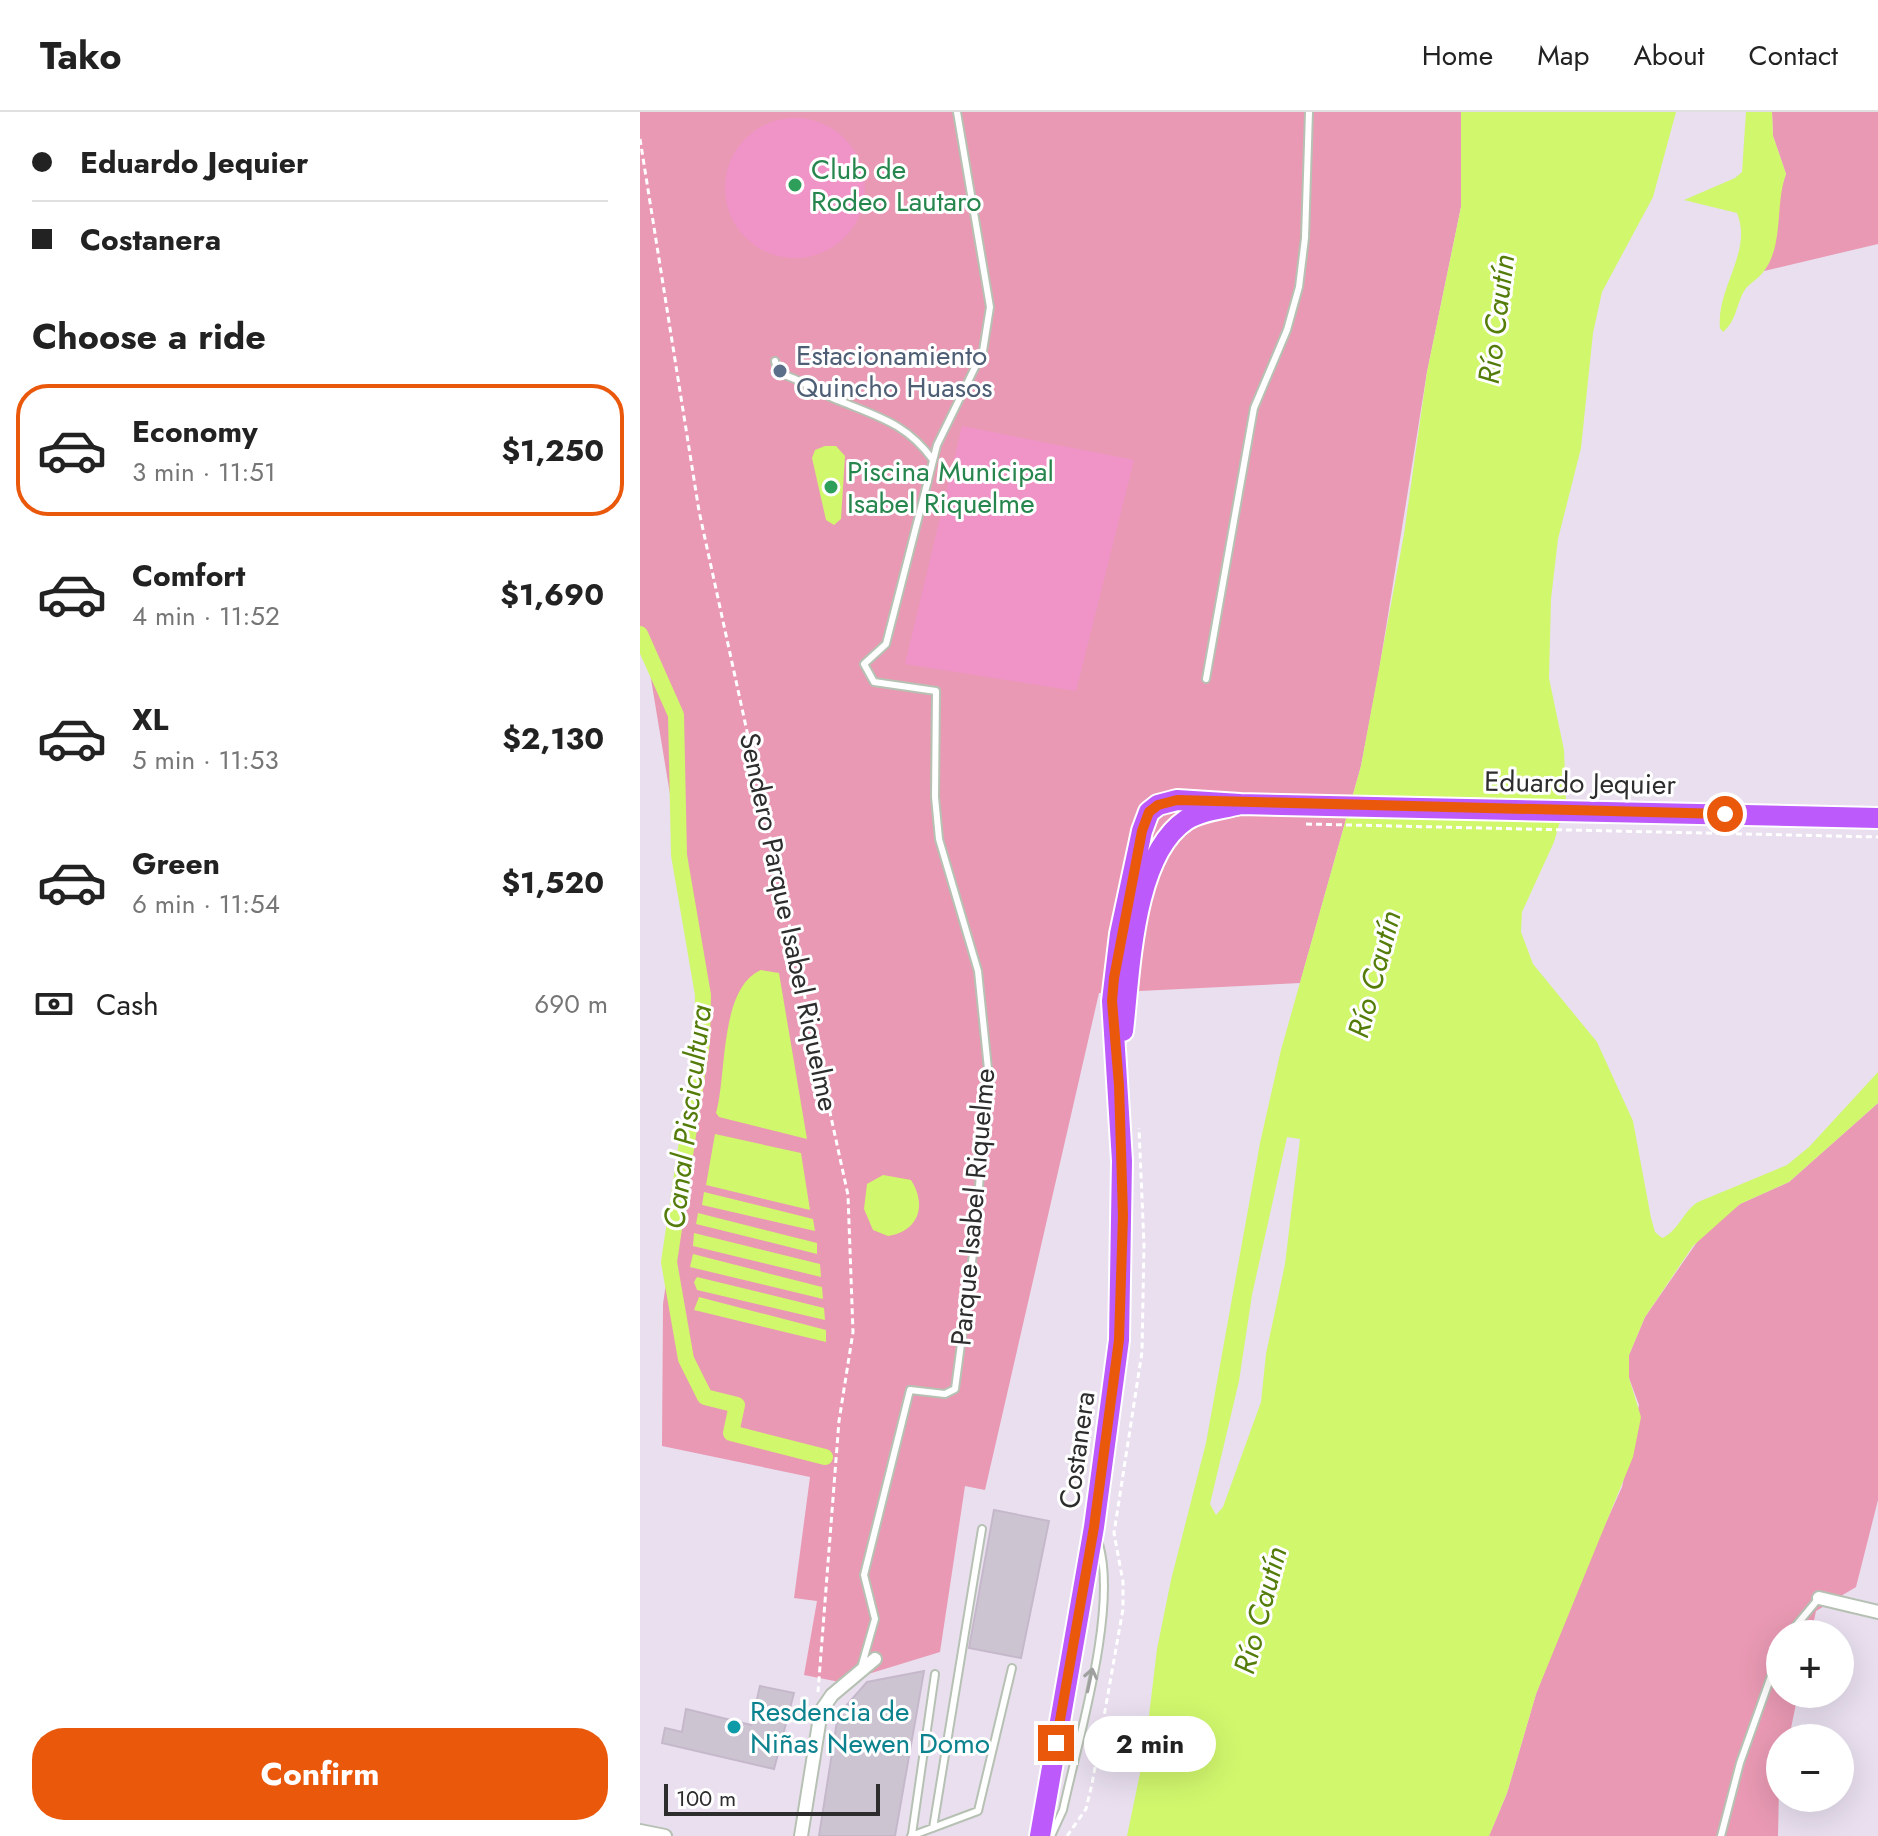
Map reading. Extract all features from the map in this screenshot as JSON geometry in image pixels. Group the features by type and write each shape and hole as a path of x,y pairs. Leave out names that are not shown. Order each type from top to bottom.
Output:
{"highway":[{"name":"Costanera","path":"1040,1836 1112,1406 1122,1300 1118,1068 1112,1001 1132,873 1149,812 1158,805 1177,800 1240,804 1328,816"},
{"name":"Costanera","path":"1118,1068 1133,947 1152,867 1175,831 1187,820 1240,804"},
{"name":"Eduardo Jequier","path":"1328,816 1878,818"}],"street":[{"path":"1819,1598 1878,1612"},
{"path":"801,1836 821,1711 832,1695 875,1659"},
{"path":"640,1831 665,1836"}],"lane":[{"name":"Parque Isabel Riquelme","path":"861,1668 875,1619 864,1575 910,1390 945,1394 955,1389 975,1239 988,1069 978,971 939,839 935,797 936,691 874,682 864,664 886,644 933,460 983,351 990,307 957,112"},
{"path":"1206,679 1254,408 1287,330 1299,287 1305,238 1309,112"},
{"path":"775,361 778,373 800,379 839,401 866,408 912,435 933,460"},
{"path":"1051,1836 1063,1810 1103,1614 1105,1566 1094,1527"},
{"path":"933,1828 982,1529"},
{"path":"1801,1620 1819,1598"},
{"path":"935,1674 911,1835 978,1811 1012,1668"},
{"path":"1721,1836 1740,1763 1766,1690"}],"path":[{"name":"Sendero Parque Isabel Riquelme","path":"640,139 699,511 848,1195 853,1332 839,1421 818,1689 821,1711"},
{"path":"1300,824 1328,816 1878,837"}],"shaded area":[{"path":"640,112 1461,112 1461,207 1427,372 1379,671 1361,766 1300,983 1099,993 985,1490 965,1486 940,1652 865,1675 855,1685 804,1675 817,1601 794,1598 810,1477 662,1446 663,1304 706,1012 650,673 648,632 640,631"},
{"path":"1772,112 1878,112 1878,244 1764,271 1786,174 1773,136"},
{"name":"Club de Rodeo Lautaro","path":"795,118 822,123 845,138 860,161 865,188 860,215 845,238 822,253 795,258 768,253 745,238 730,215 725,188 730,161 745,138 768,123"},
{"path":"962,426 1134,460 1076,691 905,664"},
{"path":"1878,1103 1878,1500 1856,1587 1816,1611 1814,1620 1766,1620 1766,1708 1795,1708 1792,1724 1766,1724 1766,1812 1778,1812 1778,1836 1489,1836 1507,1793 1536,1694 1577,1587 1622,1487 1639,1405 1629,1378 1629,1355 1645,1317 1702,1235 1740,1204 1789,1182"}],"water":[{"name":"Río Cautín","path":"1461,112 1676,112 1653,197 1602,292 1593,333 1581,448 1558,539 1551,599 1549,678 1564,750 1566,800 1554,842 1522,912 1521,932 1533,964 1597,1042 1633,1121 1655,1232 1662,1238 1668,1235 1698,1202 1787,1165 1809,1147 1878,1072 1878,1103 1789,1182 1740,1204 1693,1246 1645,1317 1629,1355 1629,1378 1641,1417 1633,1457 1536,1694 1507,1793 1489,1836 1127,1836 1145,1749 1157,1649 1206,1443 1260,1143 1281,1050 1361,766 1404,534 1427,372 1461,207","holes":["1287,1137 1300,1139 1285,1264 1266,1354 1261,1402 1223,1507 1216,1515 1210,1504 1239,1381 1252,1295"]},
{"path":"1746,112 1772,112 1773,136 1786,174 1777,237 1770,261 1762,274 1745,290 1733,319 1723,332 1720,313 1741,242 1737,213 1684,200 1742,172"},
{"name":"Piscina Municipal Isabel Riquelme","path":"836,446 845,456 841,519 834,525 826,520 812,458 815,450"},
{"path":"761,970 779,973 807,1139 719,1117 716,1113 731,1013 747,980"},
{"path":"715,1134 801,1153 810,1210 706,1185"},
{"path":"883,1175 911,1180 919,1199 913,1223 907,1229 888,1236 873,1230 864,1209 867,1184"},
{"path":"704,1192 813,1219 815,1231 702,1205"},
{"path":"698,1213 817,1243 817,1254 696,1224"},
{"path":"694,1233 820,1264 821,1277 693,1246"},
{"path":"693,1254 822,1287 823,1299 690,1267"},
{"path":"697,1277 824,1308 825,1320 697,1290 694,1282"},
{"path":"699,1297 826,1330 826,1342 694,1310"}],"building":[{"path":"994,1510 1049,1521 1021,1658 969,1648"},
{"path":"924,1671 895,1836 819,1836 838,1715 867,1682"},
{"name":"Resdencia de Niñas Newen Domo","path":"760,1686 794,1693 774,1769 662,1743 665,1728 682,1732 686,1709 751,1725"}],"waterway":[{"name":"Canal Piscicultura","path":"640,634 676,715 679,855 703,995 702,1042 669,1262 686,1359 705,1397 737,1405 731,1433 825,1457"}],"place":[{"name":"Club de Rodeo Lautaro","path":"795,185"},
{"name":"Estacionamiento Quincho Huasos","path":"780,371"},
{"name":"Piscina Municipal Isabel Riquelme","path":"831,487"},
{"name":"Resdencia de Niñas Newen Domo","path":"734,1727"}],"route":[{"path":"1056,1743 1116,1379 1122,1300 1123,1216 1119,1085 1112,1001 1120,934 1132,873 1149,812 1158,805 1177,800 1725,814"}]}
